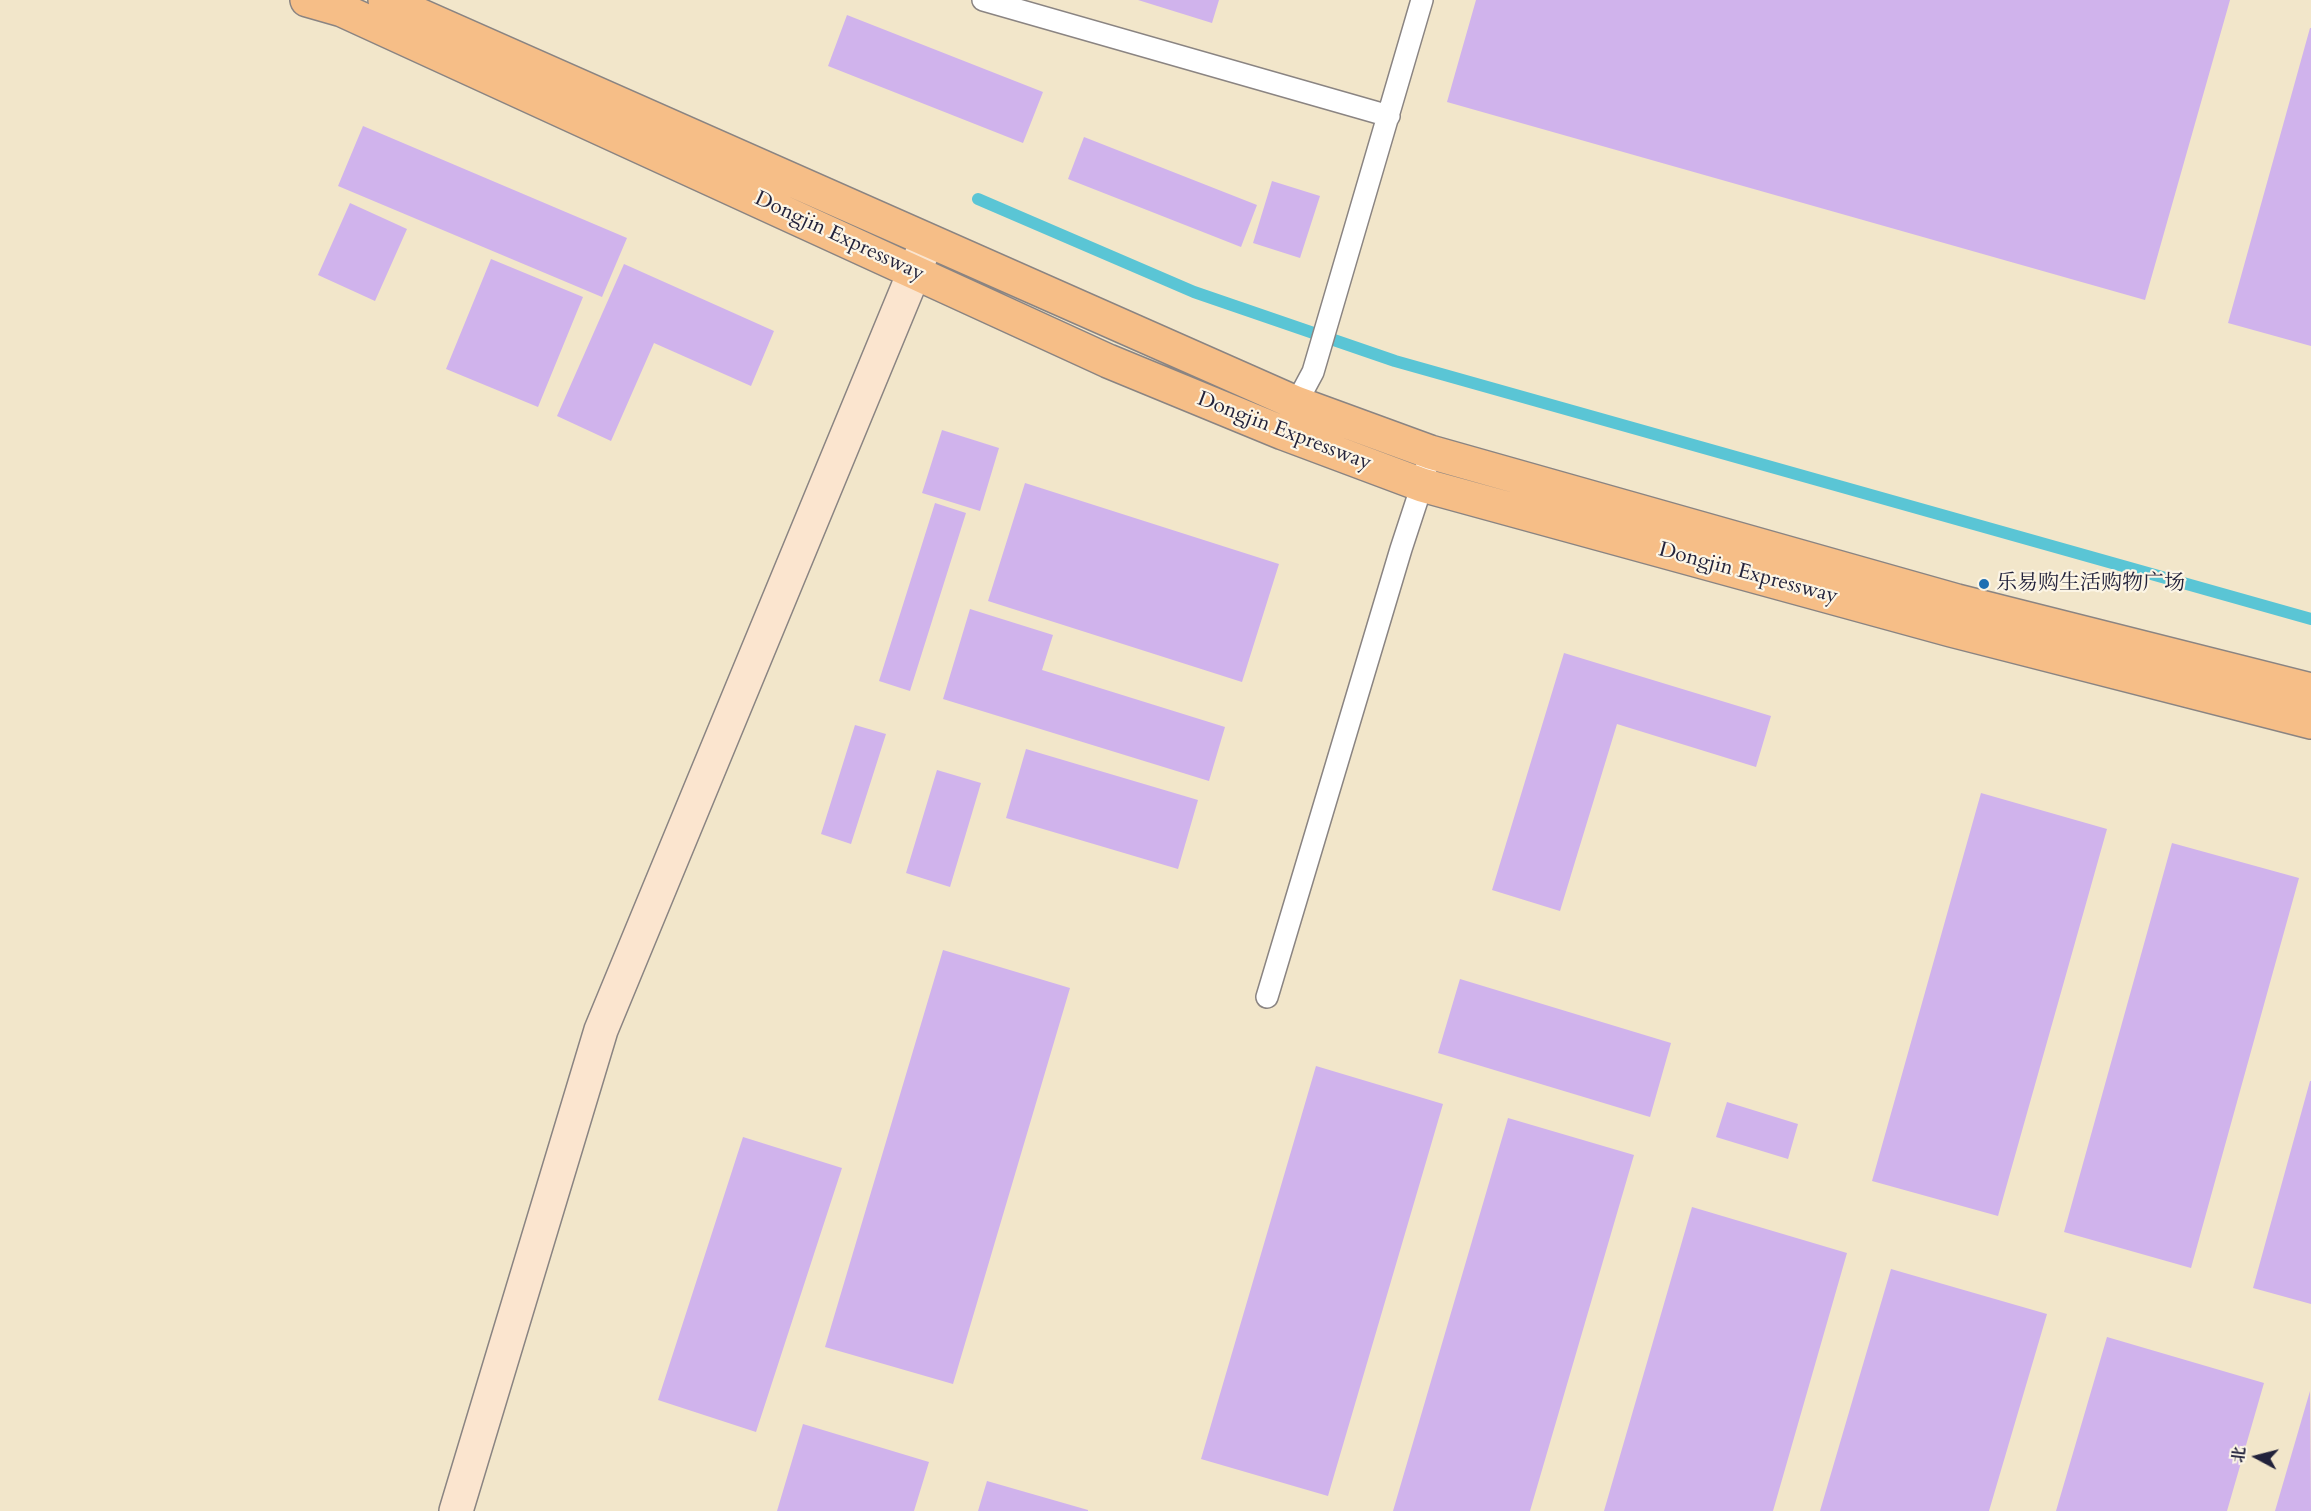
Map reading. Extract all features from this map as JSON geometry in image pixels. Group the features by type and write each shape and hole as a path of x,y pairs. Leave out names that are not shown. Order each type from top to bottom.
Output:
{"main road":[{"name":"Dongjin Expressway","path":"308,0 342,10 1108,361 1283,433 1422,485 1951,630 2311,722"},
{"name":"Dongjin Expressway","path":"386,0 1296,403 1430,452 1957,601 2311,690"},
{"path":"456,1511 601,1030 928,240"}],"lane":[{"path":"983,0 1389,116"},
{"path":"1283,433 1313,372 1422,0"},
{"path":"1267,998 1430,452"}],"building":[{"path":"1138,0 1219,0 1212,23"},
{"path":"1476,0 2230,0 2145,300 1447,102"},
{"path":"847,15 1043,92 1023,143 828,66"},
{"path":"2311,28 2311,346 2228,323"},
{"path":"363,126 627,238 602,297 338,186"},
{"path":"1084,137 1257,205 1241,247 1068,179"},
{"path":"1272,181 1320,196 1300,258 1253,243"},
{"path":"350,203 407,229 375,301 318,275"},
{"path":"491,259 583,297 538,407 446,369"},
{"path":"624,264 774,331 751,386 654,343 611,441 557,416"},
{"path":"942,430 999,448 980,511 922,493"},
{"path":"1025,483 1279,564 1242,682 988,601"},
{"path":"935,503 966,513 910,691 879,681"},
{"path":"970,609 1053,635 1042,670 1225,727 1209,781 943,699"},
{"path":"1564,653 1771,716 1756,767 1617,724 1560,911 1492,890"},
{"path":"855,725 886,734 851,844 821,834"},
{"path":"1026,749 1198,800 1178,869 1006,818"},
{"path":"937,770 981,783 950,887 906,873"},
{"path":"1981,793 2107,829 1998,1216 1872,1181"},
{"path":"2172,843 2299,878 2191,1268 2064,1232"},
{"path":"943,950 1070,988 953,1384 825,1347"},
{"path":"1460,979 1671,1043 1650,1117 1438,1053"},
{"path":"1316,1066 1443,1104 1328,1496 1201,1459"},
{"path":"2311,1081 2311,1304 2253,1288"},
{"path":"1727,1102 1798,1124 1788,1159 1716,1137"},
{"path":"1508,1118 1634,1155 1530,1511 1393,1511"},
{"path":"743,1137 842,1168 756,1432 658,1400"},
{"path":"1692,1207 1847,1253 1773,1511 1604,1511"},
{"path":"1891,1269 2047,1314 1989,1511 1820,1511"},
{"path":"2107,1337 2264,1383 2227,1511 2056,1511"},
{"path":"2310,1391 2311,1511 2275,1511"},
{"path":"803,1424 929,1462 914,1511 777,1511"},
{"path":"987,1481 1088,1510 1088,1511 978,1511"}],"waterway":[{"path":"978,199 1194,292 1395,361 2311,619"}],"place":[{"name":"乐易购生活购物广场","path":"1984,584"}]}
